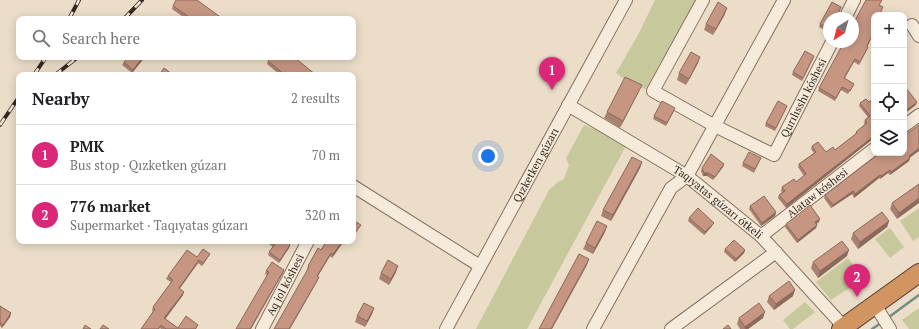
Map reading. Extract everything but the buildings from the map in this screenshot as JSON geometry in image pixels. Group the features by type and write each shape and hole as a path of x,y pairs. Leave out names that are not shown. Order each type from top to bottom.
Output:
{"highway":[{"path":"843,328 919,273"}],"street":[{"name":"Qızketken gúzarı","path":"446,329 626,0"},
{"path":"703,0 652,91 715,126"},
{"path":"593,329 671,188 687,176 784,0"},
{"path":"848,12 854,0"},
{"path":"912,26 919,36"},
{"name":"Qurılısshı kóshesi","path":"715,126 774,155 829,48"},
{"name":"Taqıyatas gúzarı ótkeli","path":"568,105 687,176 761,236 843,328"},
{"path":"907,124 919,115"},
{"name":"Alataw kóshesi","path":"761,236 871,151"},
{"path":"356,188 480,266"},
{"name":"Aq jol kóshesi","path":"262,329 306,244"},
{"path":"671,329 776,252"},
{"path":"875,305 890,329"}],"green space":[{"path":"655,0 698,0 650,91 628,82 616,73 638,35"},
{"path":"584,125 610,135 626,146 527,329 476,329 549,190 564,179 569,165 566,158"},
{"path":"919,208 919,237 913,241 900,221"},
{"path":"890,228 904,247 890,258 875,239"},
{"path":"848,258 863,279 831,300 816,282"},
{"path":"805,302 815,312 793,329 790,329 783,320"},
{"path":"919,308 919,329 909,329 902,320"}],"waterway":[{"path":"889,317 919,295"},
{"path":"872,329 881,323"}],"railway":[{"path":"71,16 79,0"},
{"path":"127,16 142,0"},
{"path":"36,72 44,60"},
{"path":"59,72 74,60"},
{"path":"0,125 16,101"}],"place":[{"name":"PMK","path":"552,90"},
{"name":"776 market","path":"857,297"}]}
